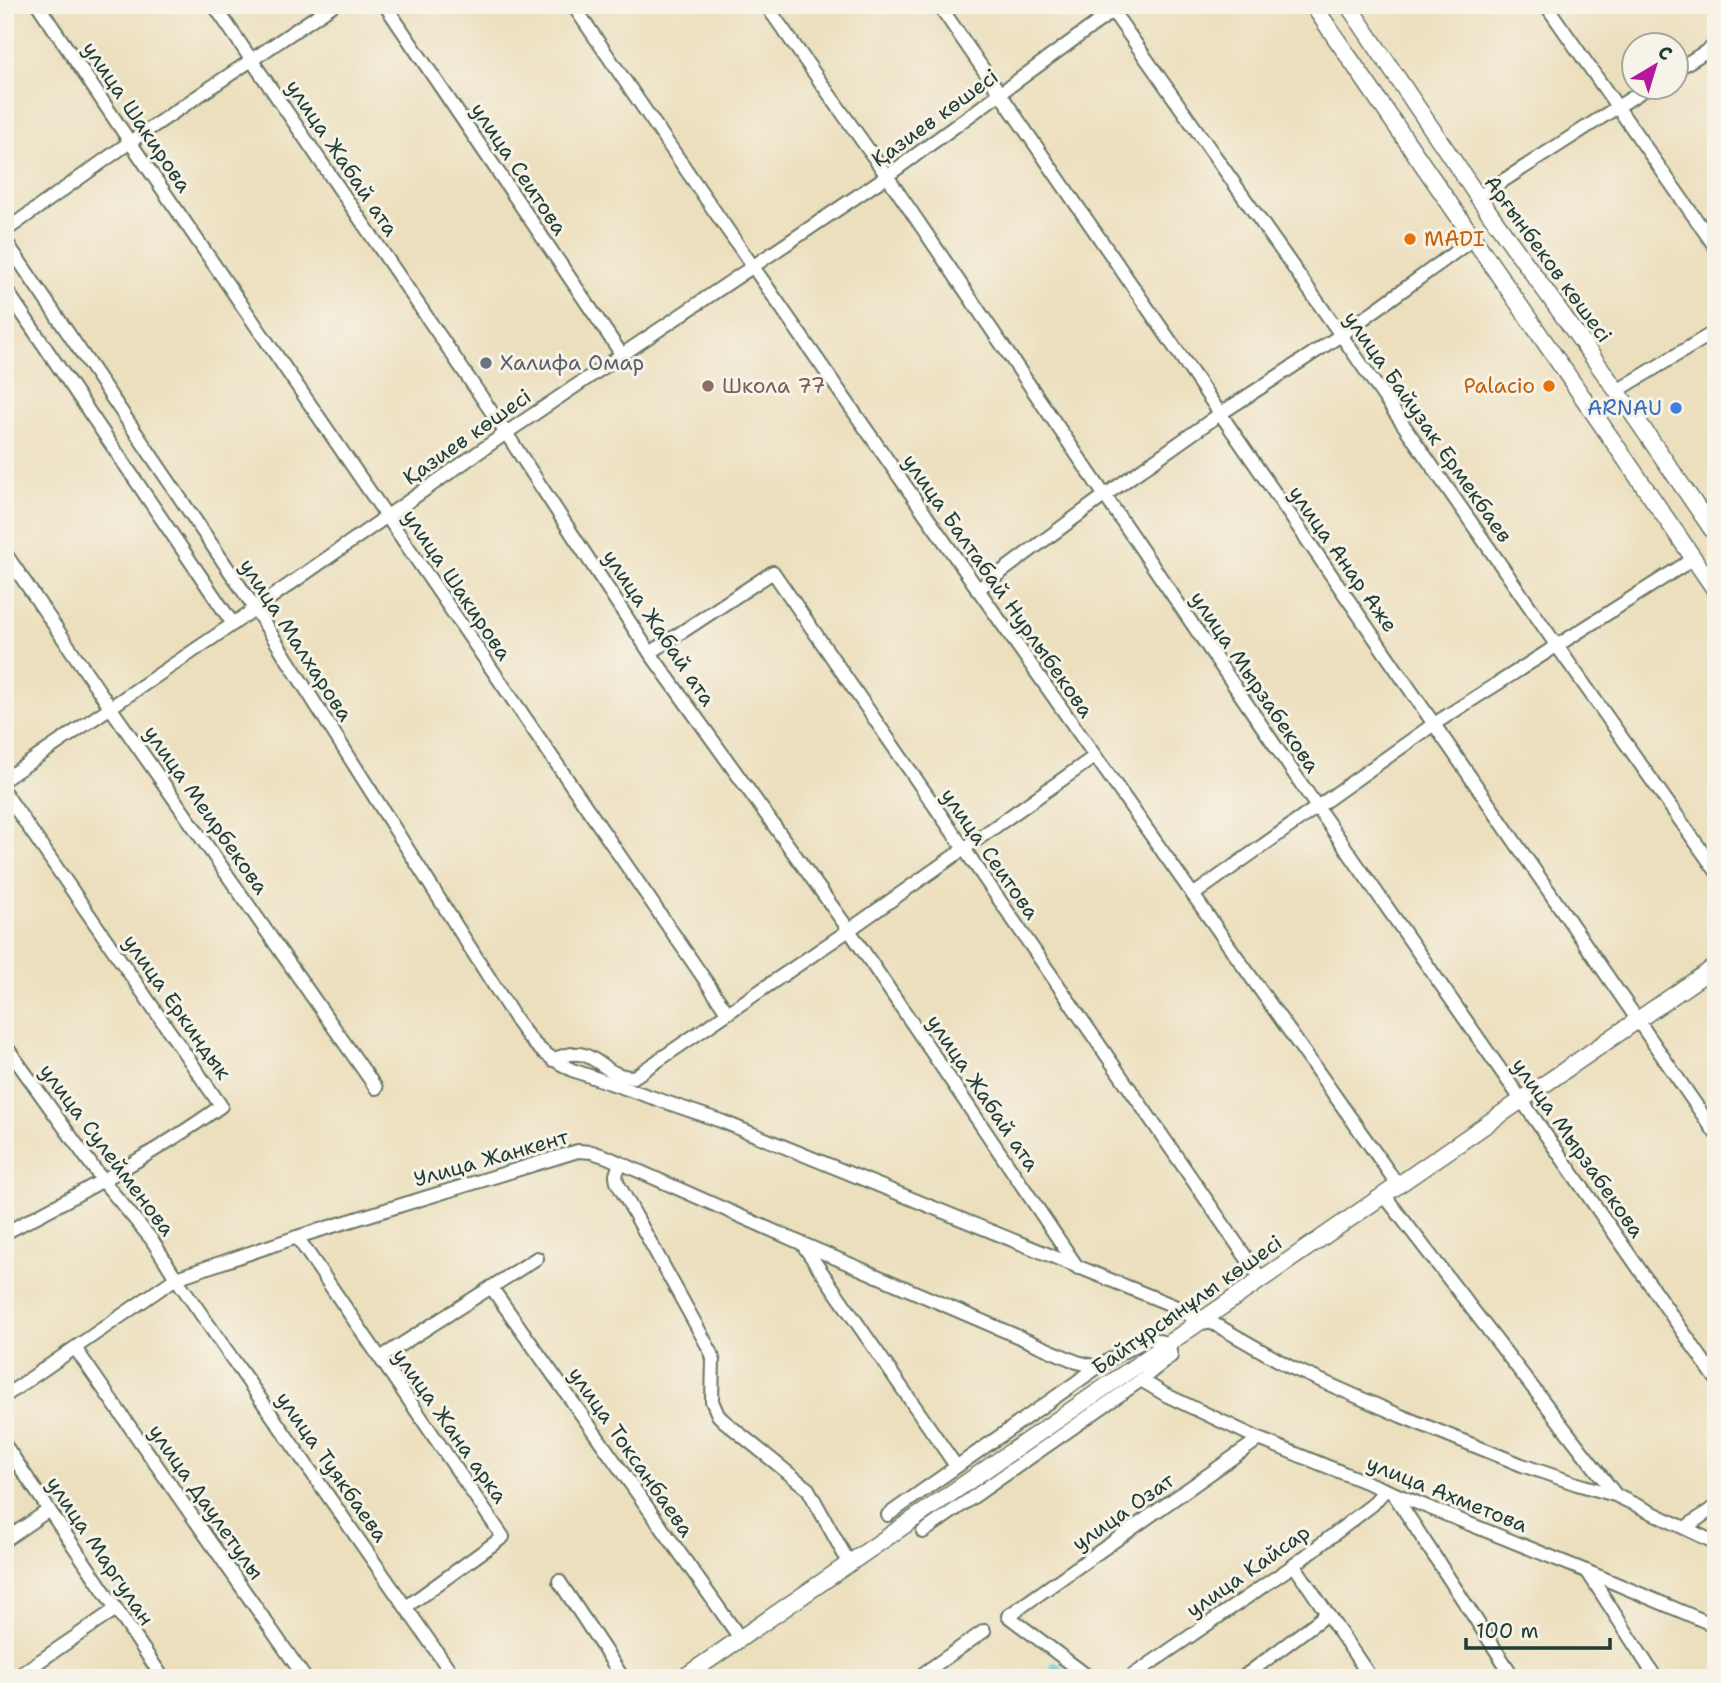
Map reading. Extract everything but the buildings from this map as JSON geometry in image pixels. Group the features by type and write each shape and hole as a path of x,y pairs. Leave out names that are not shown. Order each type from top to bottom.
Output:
{"main road":[{"path":"1313,5 1716,591"},
{"name":"Арғынбеков көшесі","path":"1348,5 1478,197 1716,535"},
{"name":"Байтұрсынұлы көшесі","path":"683,1678 1716,966"}],"street":[{"name":"улица Шакирова","path":"38,5 727,1013"},
{"name":"улица Жабай ата","path":"214,5 506,433 650,653 849,930 1078,1268"},
{"path":"5,231 130,142 333,5"},
{"name":"улица Сеитова","path":"385,5 622,355"},
{"name":"улица Балтабай Нурлыбекова","path":"573,5 977,590 1398,1185"},
{"name":"улица Мырзабекова","path":"766,5 887,176 1317,807 1716,1379"},
{"name":"улица Анар Аже","path":"939,5 1716,1134"},
{"path":"1546,5 1716,248"},
{"name":"Қазиев көшесі","path":"5,779 506,433 887,176 1000,95 1114,7"},
{"name":"улица Байузак Ермекбаев","path":"1114,7 1716,871"},
{"path":"1690,61 1716,45"},
{"path":"1478,197 1624,102"},
{"path":"977,590 1220,414 1341,335 1474,239"},
{"name":"улица Малхарова","path":"5,240 254,607 531,1043 553,1060 572,1070 721,1121 1180,1308 1199,1322 1212,1323 1290,1367 1401,1416 1522,1465 1615,1495 1716,1543"},
{"path":"5,288 233,624"},
{"path":"1617,391 1716,331"},
{"name":"улица Меирбекова","path":"5,553 376,1088"},
{"path":"1192,895 1434,724 1693,559"},
{"name":"улица Сеитова","path":"650,653 773,572 1261,1279"},
{"path":"553,1060 586,1054 614,1074 634,1077 849,930 1094,757"},
{"name":"улица Еркиндык","path":"5,793 221,1106 180,1135 103,1181 5,1233"},
{"name":"улица Сулейменова","path":"5,1045 103,1181 152,1240 176,1278"},
{"name":"Улица Жанкент","path":"5,1396 176,1278 297,1237 578,1151 592,1152 620,1163 1077,1362 1098,1367"},
{"path":"620,1163 617,1182 711,1352 713,1408 724,1421 808,1489 849,1563"},
{"path":"1384,1195 1615,1495"},
{"name":"улица Жана арка","path":"297,1237 503,1537 406,1607"},
{"path":"803,1244 956,1466"},
{"path":"380,1358 537,1258"},
{"name":"улица Туякбаева","path":"176,1278 455,1678"},
{"name":"улица Токсанбаева","path":"491,1287 740,1638"},
{"path":"888,1515 1119,1354 1150,1338 1168,1344 1171,1356 1141,1380 923,1532"},
{"name":"улица Даулетулы","path":"75,1348 305,1678"},
{"name":"улица Ахметова","path":"1141,1380 1166,1395 1259,1439 1716,1626"},
{"name":"улица Озат","path":"1090,1678 1009,1616 1259,1439"},
{"name":"улица Маргулан","path":"5,1445 163,1678"},
{"path":"1389,1491 1514,1678"},
{"name":"улица Кайсар","path":"1129,1678 1294,1565 1389,1491"},
{"path":"1685,1528 1716,1506"},
{"path":"5,1540 49,1510"},
{"path":"1294,1565 1371,1678"},
{"path":"1587,1571 1656,1678"},
{"path":"559,1581 623,1678"},
{"path":"15,1678 116,1609"},
{"path":"1242,1678 1327,1614"},
{"path":"917,1678 984,1631"}],"waterway":[{"path":"1055,1667 1067,1678"}],"place":[{"name":"MADI","path":"1410,239"},
{"name":"Халифа Омар","path":"486,363"},
{"name":"Школа 77","path":"708,386"},
{"name":"Palacio","path":"1549,386"},
{"name":"ARNAU","path":"1676,408"}]}
